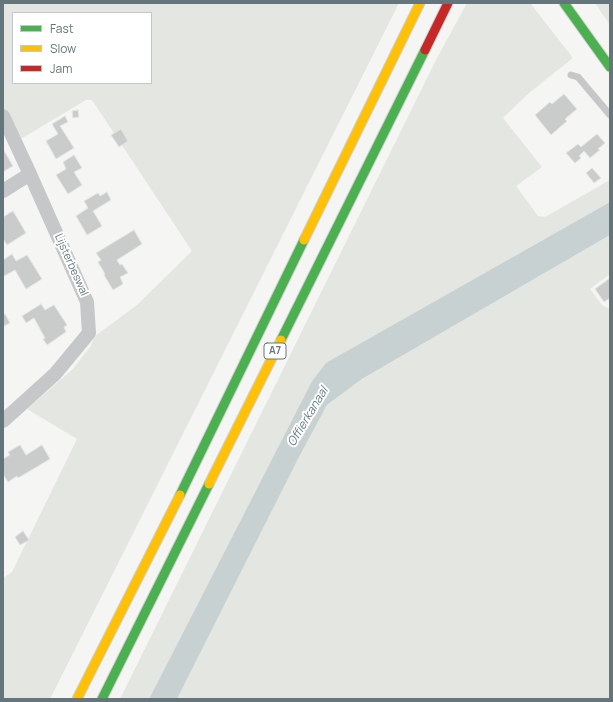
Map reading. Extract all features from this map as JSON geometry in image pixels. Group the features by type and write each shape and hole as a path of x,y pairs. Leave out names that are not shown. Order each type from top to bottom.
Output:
{"main road":[{"name":"A7","path":"77,699 185,484 420,3"},
{"name":"A7","path":"102,699 448,3"},
{"path":"564,3 610,67"}],"street":[{"name":"Lijsterbeswal","path":"3,116 87,302 89,333 55,374 3,421"},
{"path":"3,191 30,174"}],"lane":[{"path":"571,75 578,77 610,115"}],"shaded area":[{"path":"3,3 399,3 50,699 3,699 3,578 12,572 77,439 27,409 73,369 90,347 95,336 137,305 192,251 92,100 86,100 19,140 3,112"},
{"path":"467,3 530,3 573,58 529,93 503,118 542,167 516,186 538,216 545,217 610,180 610,202 326,364 312,381 149,699 120,699 436,60"},
{"path":"595,3 610,3 610,25 608,22"},
{"path":"610,235 610,274 590,289 603,306 610,309 610,699 177,699 298,459 327,405 362,379"}],"water":[{"name":"Offierkanaal","path":"610,202 610,235 362,379 327,405 298,459 177,699 149,699 312,381 326,363"}],"building":[{"path":"564,94 577,109 565,119 567,121 551,135 535,115 550,102 552,104"},
{"path":"78,110 79,117 73,118 72,111"},
{"path":"65,116 68,122 60,126 74,148 56,159 46,141 58,134 52,124"},
{"path":"121,129 128,141 119,147 111,135"},
{"path":"597,134 605,143 598,149 600,150 590,158 584,151 579,156 581,158 575,163 566,153 578,144 581,147"},
{"path":"3,149 13,166 3,172"},
{"path":"74,155 82,168 74,172 82,185 68,194 56,175 66,169 63,162"},
{"path":"592,168 601,178 594,183 586,173"},
{"path":"107,192 111,200 93,211 102,226 87,235 76,216 88,208 84,201 98,193 100,196"},
{"path":"13,211 26,233 7,245 3,239 3,217"},
{"path":"134,230 142,244 117,260 120,265 122,264 128,273 120,277 123,284 113,290 98,262 101,260 96,253"},
{"path":"12,254 16,261 27,255 42,279 26,289 15,270 4,276 3,260"},
{"path":"610,278 610,298 604,302 595,289"},
{"path":"41,304 45,310 54,305 67,325 64,327 66,332 47,345 43,339 45,338 34,318 26,323 22,316"},
{"path":"5,314 10,323 4,326 3,315"},
{"path":"20,445 26,455 42,445 50,459 18,478 17,476 8,482 3,474 3,459 10,455 8,452"},
{"path":"23,531 29,540 20,545 15,537"}],"traffic: fast":[{"path":"564,3 610,67"},
{"path":"281,340 425,50"},
{"path":"180,495 304,240"},
{"path":"102,699 209,484"}],"traffic: slow":[{"path":"304,240 420,3"},
{"path":"209,484 281,340"},
{"path":"77,699 180,495"}],"traffic: jam":[{"path":"425,50 448,3"}]}
